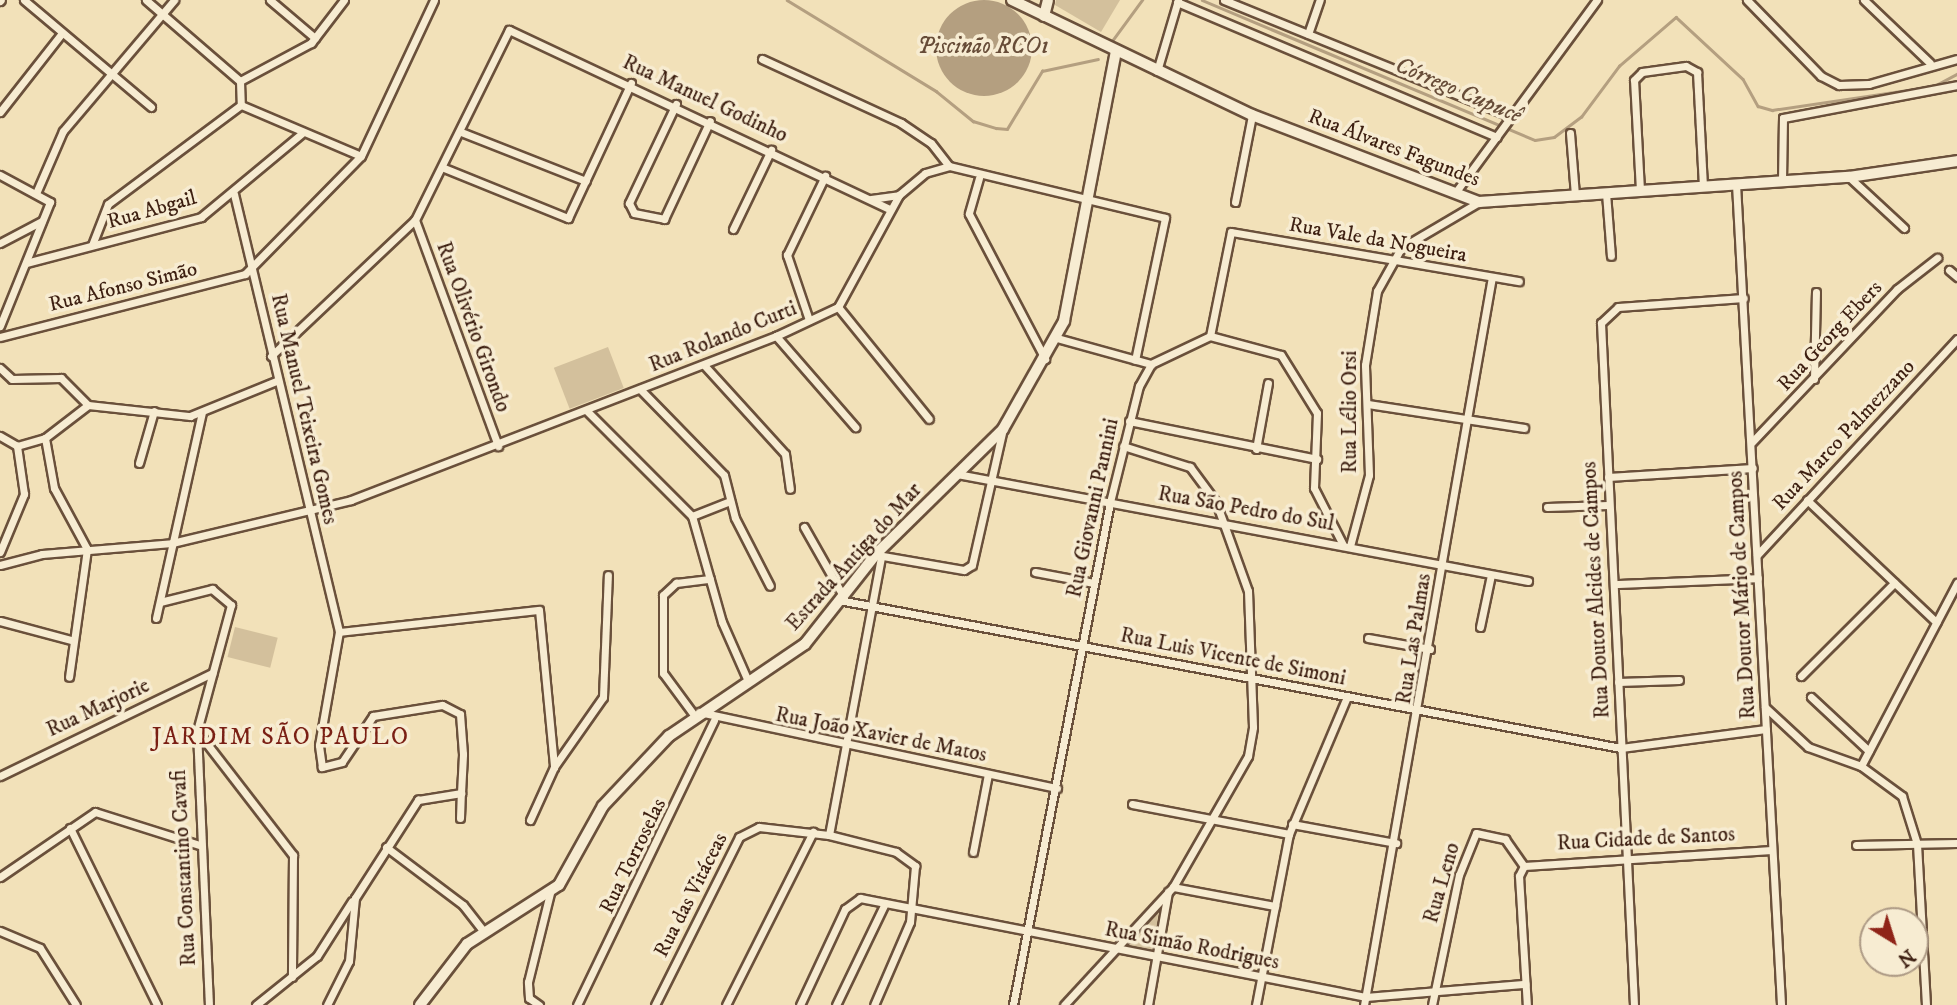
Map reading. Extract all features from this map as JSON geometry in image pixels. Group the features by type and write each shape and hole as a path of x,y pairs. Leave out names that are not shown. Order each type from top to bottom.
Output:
{"street":[{"path":"24,0 151,107"},
{"path":"146,0 240,81 241,105"},
{"path":"37,191 63,131 173,0"},
{"path":"270,0 316,38"},
{"path":"240,81 316,38 344,0"},
{"path":"253,268 361,156 434,0"},
{"name":"Rua Álvares Fagundes","path":"1012,0 1252,115 1479,202 1849,177 1957,161"},
{"path":"1044,16 1048,0"},
{"path":"1224,0 1511,118"},
{"path":"1308,34 1320,0"},
{"path":"1455,193 1597,0"},
{"path":"1747,0 1832,83 1869,84 1930,63 1957,59"},
{"path":"1864,0 1930,63"},
{"path":"1157,71 1177,1 1498,136"},
{"name":"Rua Manuel Godinho","path":"461,132 503,34 516,31 676,104 890,209"},
{"path":"0,111 62,33"},
{"name":"Estrada Antiga do Mar","path":"420,1005 458,953 483,931 550,893 603,806 696,713 805,644 840,597 1003,429 1058,338 1090,200 1116,52"},
{"path":"762,59 901,124 931,144 949,166 979,178 1165,218 1135,360"},
{"path":"1640,190 1635,76 1686,66 1697,72 1703,185"},
{"path":"444,169 565,219 586,181 631,83"},
{"path":"1782,181 1779,126 1783,118 1957,85"},
{"path":"676,104 629,203 635,213 664,219 710,121"},
{"path":"241,105 361,156"},
{"path":"92,245 108,204 241,105"},
{"path":"1235,202 1252,115"},
{"path":"271,356 415,220 461,132 586,181"},
{"name":"Rua Abgail","path":"26,264 191,221 234,194 302,133"},
{"path":"1570,133 1575,195"},
{"path":"733,229 771,150"},
{"path":"929,419 838,307 899,195 925,173 949,166"},
{"path":"0,175 37,191 50,202 0,326"},
{"path":"809,320 787,256 825,176"},
{"path":"1849,177 1904,228"},
{"path":"979,178 968,214 1045,359"},
{"name":"Rua Doutor Mário de Campos","path":"1736,184 1781,1005"},
{"path":"1606,193 1611,256"},
{"name":"Rua Manuel Teixeira Gomes","path":"234,194 253,268 276,382 339,632"},
{"path":"871,199 899,195"},
{"path":"1389,261 1416,237 1479,202"},
{"name":"Rua Olivério Girondo","path":"415,220 498,446"},
{"path":"0,243 41,221"},
{"name":"Rua Vale da Nogueira","path":"1210,336 1231,232 1519,281"},
{"name":"Rua Georg Ebers","path":"1752,442 1897,289 1937,258"},
{"name":"Rua Lélio Orsi","path":"1346,546 1368,475 1368,338 1389,261"},
{"name":"Rua Afonso Simão","path":"0,337 253,268"},
{"path":"1949,270 1957,277"},
{"name":"Rua Las Palmas","path":"1365,1001 1420,710 1465,419 1492,277"},
{"path":"1814,379 1816,292"},
{"name":"Rua Doutor Alcides de Campos","path":"1634,1005 1618,682 1616,584 1608,505 1604,316 1618,307 1744,298"},
{"name":"Rua Rolando Curti","path":"0,565 87,549 172,543 308,506 351,500 704,365 838,307"},
{"path":"776,336 855,427"},
{"path":"1058,338 1151,364 1210,336 1270,348 1291,366 1317,413 1316,498 1346,546"},
{"name":"Rua Marco Palmezzano","path":"1757,555 1957,339"},
{"name":"Rua Giovanni Pannini","path":"1013,1005 1031,933 1110,502 1129,421 1151,364"},
{"path":"704,365 777,445 788,469 790,489"},
{"path":"0,368 12,379 61,378 89,405 153,411 202,412 276,382"},
{"path":"1256,449 1268,383"},
{"path":"640,389 728,484 730,498 770,586"},
{"path":"1368,404 1524,428"},
{"path":"0,436 17,446 45,438 89,405"},
{"path":"138,463 153,411"},
{"path":"587,411 691,515 710,579 748,681"},
{"path":"156,618 202,412"},
{"path":"1129,421 1256,449 1317,459"},
{"path":"829,835 873,604 878,556 964,569 976,556 1003,429"},
{"path":"45,438 54,488 87,549 71,639 69,677"},
{"path":"0,552 24,494 17,446"},
{"path":"1064,1005 1170,890 1214,820 1248,756 1254,680 1248,591 1223,523 1208,486 1190,467 1123,446"},
{"path":"1608,477 1753,468"},
{"name":"Rua São Pedro do Sul","path":"957,474 994,478 1443,567 1528,581"},
{"path":"691,515 730,498"},
{"path":"1807,500 1936,622"},
{"path":"1547,507 1608,505"},
{"path":"804,527 840,597"},
{"path":"1035,572 1094,583"},
{"path":"530,820 554,767 603,697 608,575"},
{"path":"1479,627 1491,575"},
{"path":"1616,584 1758,578"},
{"path":"696,713 663,673 663,595 676,583 710,579"},
{"path":"1801,676 1894,583"},
{"path":"1861,766 1957,583"},
{"name":"Rua Constantino Cavafi","path":"160,602 206,589 228,598 231,612 197,731 199,845 209,1005"},
{"name":"Rua Luis Vicente de Simoni","path":"840,597 1254,680 1621,748 1766,729"},
{"path":"460,818 462,723 449,706 373,716 342,762 328,769 320,764 319,745 339,632 530,608 544,620 554,767"},
{"path":"0,621 71,639"},
{"path":"1368,638 1430,649"},
{"name":"Rua Marjorie","path":"0,776 212,674"},
{"path":"1618,682 1679,680"},
{"path":"1256,1005 1289,834 1348,697"},
{"path":"1811,697 1869,751"},
{"path":"1765,707 1808,747 1861,766 1902,796 1917,844 1926,1005"},
{"name":"Rua João Xavier de Matos","path":"696,713 714,720 1057,788"},
{"name":"Rua Torroselas","path":"578,1005 714,720"},
{"path":"197,731 293,855 292,977"},
{"path":"973,852 988,774"},
{"path":"256,1005 317,956 418,800 461,793"},
{"path":"1132,804 1289,834"},
{"path":"0,877 90,814 108,812 199,845"},
{"path":"1292,824 1396,843"},
{"path":"70,828 157,1005"},
{"name":"Rua das Vitáceas","path":"655,1005 744,831 813,832 829,835 896,852 912,863 911,909 874,1005"},
{"path":"726,1005 813,832"},
{"name":"Rua Leno","path":"1432,1005 1459,875 1476,833 1505,839 1524,866"},
{"path":"1856,845 1957,843"},
{"path":"386,847 463,905 483,931"},
{"name":"Rua Cidade de Santos","path":"1524,866 1771,850"},
{"path":"1524,866 1519,876 1527,1005"},
{"path":"1170,890 1275,906"},
{"path":"1148,1005 1170,890"},
{"path":"539,1005 529,998 528,982 550,893"},
{"path":"327,1005 349,961 355,898"},
{"name":"Rua Simão Rodrigues","path":"800,1005 855,898 1261,977 1365,1001 1525,984"},
{"path":"836,1005 885,903"},
{"path":"0,931 40,948 76,1005"}],"shaded area":[{"path":"1056,0 1120,0 1101,32 1055,5"},
{"path":"608,347 624,388 570,409 554,368"},
{"path":"235,627 278,638 270,668 228,657"},
{"path":"1159,906 1154,950 1129,947 1126,941"}],"water":[{"name":"Piscinão RCO1","path":"984,0 1002,4 1018,14 1028,30 1032,48 1028,66 1018,82 1002,92 984,96 966,92 950,82 940,66 936,48 940,30 950,14 966,4"}],"waterway":[{"path":"787,0 936,91 973,121 996,128 1007,129 1042,71 1098,59"},
{"name":"Córrego Cupucê","path":"1112,41 1142,0"},
{"name":"Córrego Cupucê","path":"1202,0 1535,140 1554,137 1581,117 1619,66 1676,17 1743,79 1758,106 1772,110 1934,86 1957,74"}],"district":[{"name":"JARDIM SÃO PAULO","path":"281,738"}]}
